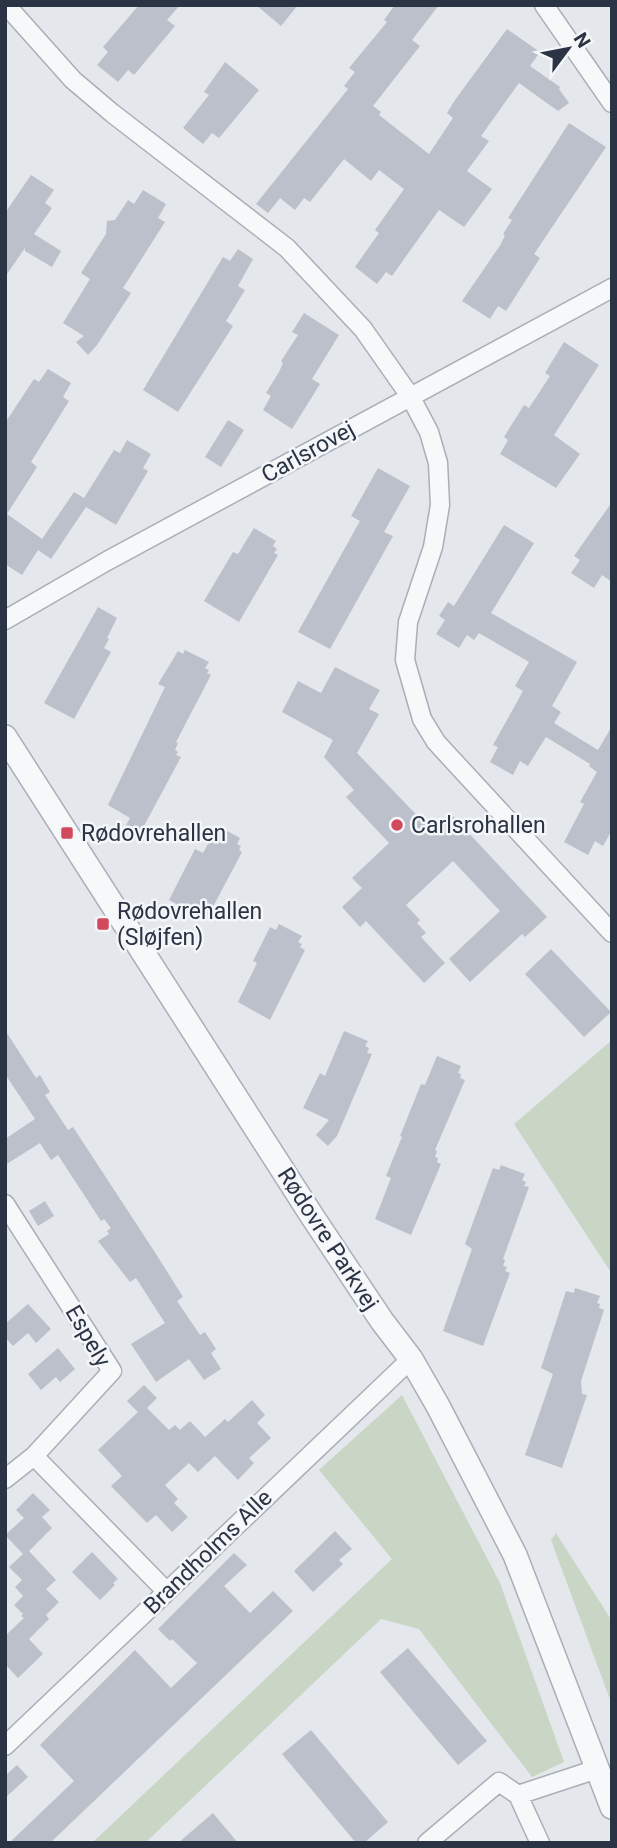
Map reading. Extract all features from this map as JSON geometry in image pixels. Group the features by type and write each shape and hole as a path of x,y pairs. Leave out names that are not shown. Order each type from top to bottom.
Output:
{"street":[{"path":"6,5 73,80 287,248 363,330 410,396 429,432 438,463 440,505 433,547 408,622 405,660 418,708 436,742 612,933"},
{"path":"544,5 612,103"},
{"name":"Carlsrovej","path":"5,620 410,396 612,288"},
{"name":"Rødovre Parkvej","path":"5,737 312,1216 382,1321 411,1359 438,1406 515,1555 612,1807"},
{"name":"Espely","path":"5,1204 112,1371 34,1456 5,1479"},
{"name":"Brandholms Alle","path":"5,1746 411,1359"},
{"path":"34,1456 166,1591"},
{"path":"518,1795 597,1769"},
{"path":"426,1843 499,1782 518,1795 540,1843"}],"green space":[{"path":"612,1040 612,1274 514,1124"},
{"path":"402,1395 500,1583 564,1762 532,1777 419,1629 381,1619 145,1843 92,1843 392,1559 319,1470"},
{"path":"556,1533 612,1621 612,1705 551,1540"}],"building":[{"path":"139,5 180,5 167,20 175,26 134,75 128,70 118,82 97,65 108,52 103,47"},
{"path":"256,5 298,5 281,26"},
{"path":"395,5 439,5 412,40 420,46 373,106 381,112 379,115 429,154 453,118 447,113 455,100 507,29 540,52 530,66 560,87 569,103 558,111 519,83 481,136 489,141 467,171 492,189 464,227 439,210 392,276 386,272 377,284 355,267 379,233 375,230 404,189 379,170 371,181 344,159 310,202 304,198 295,210 280,198 268,213 256,204 348,89 344,86 355,72 349,68 387,22 384,20"},
{"path":"225,62 259,90 219,138 212,133 203,144 183,128 209,95 204,92"},
{"path":"569,123 606,147 534,254 540,258 506,311 498,306 490,319 462,301 501,244 505,235 503,234 512,220 508,218"},
{"path":"31,175 54,190 45,203 52,208 34,234 61,251 52,267 25,251 25,248 5,277 5,213"},
{"path":"143,190 166,204 158,218 165,222 123,288 131,293 88,355 76,342 84,336 63,323 90,279 81,273 106,234 107,221 115,220 128,200 134,204"},
{"path":"238,249 253,259 238,286 245,290 226,321 233,326 178,412 143,390 223,257 230,261"},
{"path":"304,313 339,335 312,379 320,384 292,429 263,410 271,396 266,393 279,372 283,363 281,361 298,335 292,332"},
{"path":"564,342 599,365 554,435 580,454 556,488 500,454 508,440 504,437 524,405 529,408 550,376 545,373"},
{"path":"48,369 71,383 63,397 69,401 31,462 37,467 7,514 42,539 74,492 84,498 114,450 120,453 127,440 151,454 143,468 148,471 116,525 86,507 51,559 38,550 22,575 5,564 5,423 34,379 39,382"},
{"path":"228,420 244,430 221,467 205,457"},
{"path":"378,468 410,486 384,532 393,536 330,649 298,632 360,521 351,516"},
{"path":"612,502 612,582 602,575 594,588 571,573 580,560 574,556"},
{"path":"504,525 534,543 491,613 577,662 552,706 561,712 554,723 598,750 612,726 612,830 603,846 595,841 588,855 564,842 584,804 580,802 597,772 590,764 546,737 528,766 520,761 513,775 490,762 498,747 493,745 523,691 515,686 529,662 479,633 474,640 467,635 459,648 436,634 445,620 439,616 448,602 454,606"},
{"path":"254,528 276,541 273,546 277,549 274,553 278,555 239,622 204,601 233,552 238,554"},
{"path":"98,607 117,618 104,648 111,652 74,719 44,703"},
{"path":"185,650 209,662 205,668 211,675 176,742 176,755 181,757 138,837 124,829 130,818 108,805 165,687 158,684 178,651 183,654"},
{"name":"Carlsrohallen","path":"335,667 380,690 369,709 379,714 357,753 431,830 450,813 547,917 525,937 522,934 470,982 449,959 500,911 453,861 406,905 420,920 417,923 426,933 421,937 445,963 424,983 366,921 360,927 342,907 362,888 352,878 389,843 346,797 354,790 324,757 333,740 282,712 298,681 321,693"},
{"path":"218,826 240,838 237,844 241,846 239,850 242,852 206,920 169,900 195,849 203,853"},
{"path":"279,924 302,936 298,942 305,950 270,1020 238,1002 257,963 253,961 270,927 276,930"},
{"path":"551,949 611,1012 584,1037 525,974"},
{"path":"5,1030 36,1078 40,1075 50,1092 45,1095 68,1130 73,1127 156,1254 183,1297 177,1301 200,1335 205,1332 216,1349 211,1353 221,1369 204,1380 189,1359 156,1382 131,1344 165,1323 136,1278 130,1282 98,1241 109,1234 107,1231 111,1228 104,1219 101,1221 58,1155 51,1160 40,1143 5,1165 5,1139 35,1119 5,1074"},
{"path":"344,1031 368,1041 365,1046 369,1048 367,1053 372,1054 337,1136 328,1146 316,1135 329,1120 303,1108 320,1073 325,1076"},
{"path":"437,1056 461,1066 458,1073 461,1074 460,1078 465,1080 435,1150 437,1162 441,1164 411,1235 375,1219 391,1178 386,1176 402,1137 400,1136 421,1084 425,1085"},
{"path":"501,1165 525,1174 522,1180 526,1182 524,1186 529,1187 503,1259 503,1266 507,1267 505,1271 510,1273 483,1346 443,1331 472,1249 465,1244 493,1168 499,1170"},
{"path":"45,1201 54,1216 38,1226 29,1211"},
{"path":"575,1288 600,1296 597,1303 600,1304 599,1308 604,1310 581,1381 582,1394 587,1395 562,1468 525,1455 553,1374 541,1368 566,1291 574,1293"},
{"path":"28,1304 51,1329 36,1343 28,1333 13,1346 5,1337 5,1324"},
{"path":"58,1348 75,1369 60,1382 56,1377 41,1390 28,1374"},
{"path":"144,1385 157,1398 147,1408 169,1430 175,1425 180,1430 190,1421 205,1437 225,1419 228,1422 252,1400 265,1415 257,1423 271,1438 249,1458 254,1463 238,1480 215,1456 198,1472 189,1463 165,1485 178,1499 174,1503 188,1517 172,1532 156,1515 147,1523 111,1486 122,1476 98,1450 138,1412 127,1401"},
{"path":"33,1493 50,1510 42,1517 52,1528 29,1551 56,1580 46,1589 59,1602 46,1615 49,1619 29,1639 43,1654 18,1678 5,1664 5,1636 24,1618 14,1605 23,1596 15,1587 22,1580 9,1567 23,1554 5,1535 24,1518 16,1510"},
{"path":"335,1531 352,1549 339,1560 343,1564 313,1592 294,1571"},
{"path":"92,1552 118,1579 100,1600 72,1572"},
{"path":"234,1553 247,1565 224,1586 250,1613 273,1591 293,1611 50,1843 9,1843 74,1781 40,1745 135,1650 171,1688 197,1663 158,1629"},
{"path":"408,1648 487,1741 458,1765 380,1672"},
{"path":"311,1730 388,1822 364,1843 356,1843 282,1754"},
{"path":"17,1765 28,1777 5,1798 5,1776"},
{"path":"213,1813 238,1843 178,1843"}],"place":[{"name":"Carlsrohallen","path":"397,825"},
{"name":"Rødovrehallen","path":"67,833"},
{"name":"Rødovrehallen (Sløjfen)","path":"103,924"}]}
